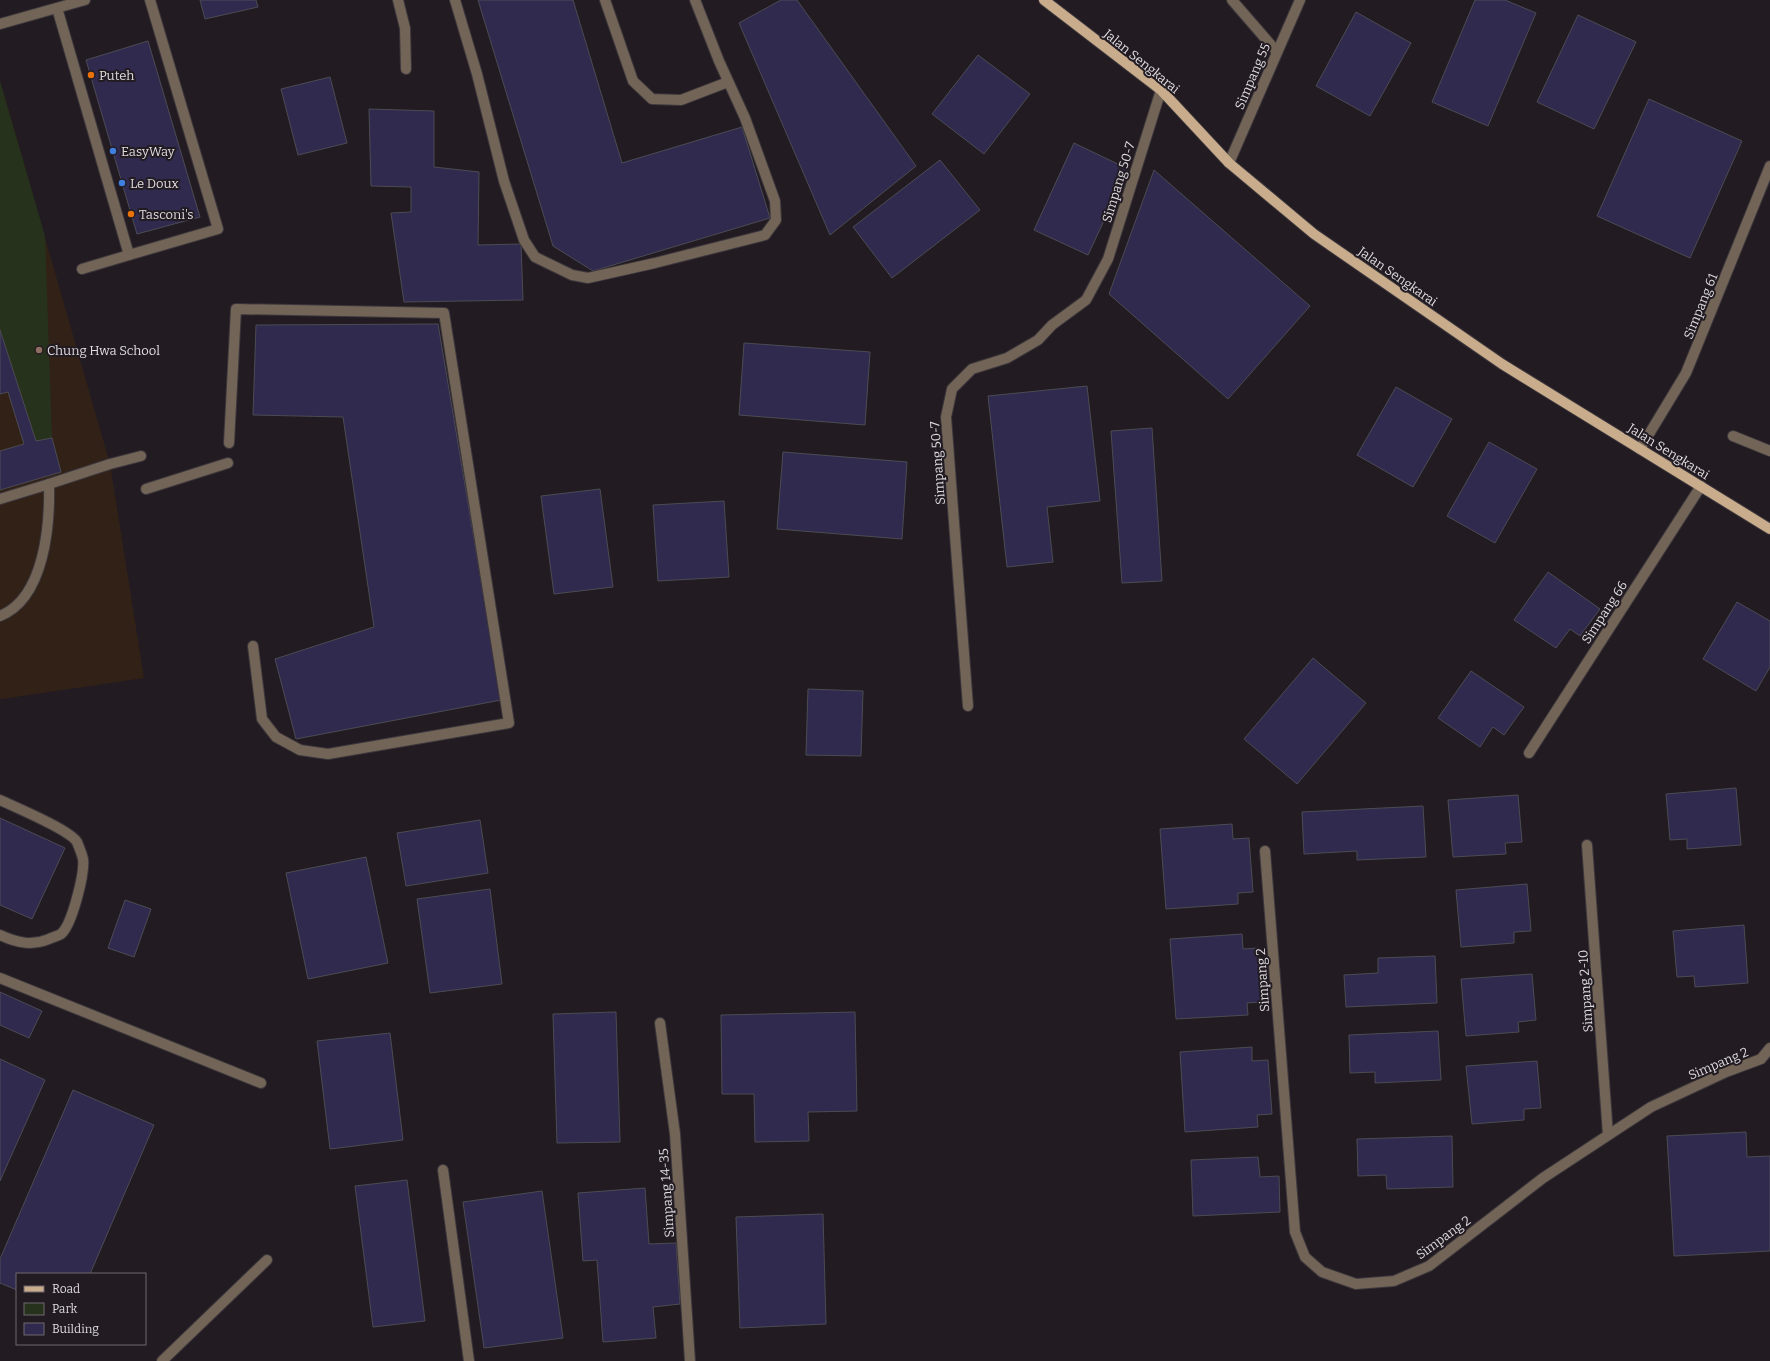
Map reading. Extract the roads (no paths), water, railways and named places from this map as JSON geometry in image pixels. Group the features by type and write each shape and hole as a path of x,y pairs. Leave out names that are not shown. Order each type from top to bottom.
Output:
{"main road":[{"name":"Jalan Sengkarai","path":"1044,0 1161,90 1229,163 1314,234 1502,364 1770,529"}],"street":[{"path":"0,24 85,0"},
{"path":"82,269 218,229 150,0"},
{"path":"398,0 405,28 406,69"},
{"path":"455,0 478,74 504,181 524,240 535,257 572,275 588,278 655,263 765,235 776,220 775,201 745,118 728,82 695,0"},
{"path":"605,0 633,81 652,99 681,100 728,82"},
{"path":"1232,0 1277,52"},
{"name":"Simpang 55","path":"1229,163 1300,0"},
{"path":"57,8 129,255"},
{"name":"Simpang 50-7","path":"968,706 946,418 952,390 972,369 1007,358 1038,340 1052,325 1086,300 1108,259 1161,90"},
{"name":"Simpang 61","path":"1640,448 1686,373 1770,166"},
{"path":"229,443 236,309 444,313 509,723 328,754 300,750 276,737 262,719 253,646"},
{"path":"1733,436 1770,451"},
{"path":"0,499 110,464 141,456"},
{"path":"146,489 228,463"},
{"path":"0,616 8,613 22,599 34,581 44,552 50,512 49,484"},
{"name":"Simpang 66","path":"1529,753 1701,486"},
{"path":"0,800 67,833 77,841 83,860 81,880 71,917 61,934 41,942 28,944 10,939 0,934"},
{"name":"Simpang 2-10","path":"1587,845 1608,1135"},
{"name":"Simpang 2","path":"1265,851 1295,1232 1305,1257 1322,1272 1356,1284 1394,1281 1428,1266 1543,1178 1650,1107 1726,1072 1761,1059 1770,1048"},
{"path":"0,978 261,1083"},
{"name":"Simpang 14-35","path":"660,1023 675,1134 690,1361"},
{"path":"443,1170 469,1361"},
{"path":"162,1361 267,1260"}],"place":[{"name":"Puteh","path":"91,75"},
{"name":"EasyWay","path":"113,151"},
{"name":"Le Doux","path":"122,183"},
{"name":"Tasconi's","path":"131,214"},
{"name":"Chung Hwa School","path":"39,350"}]}
